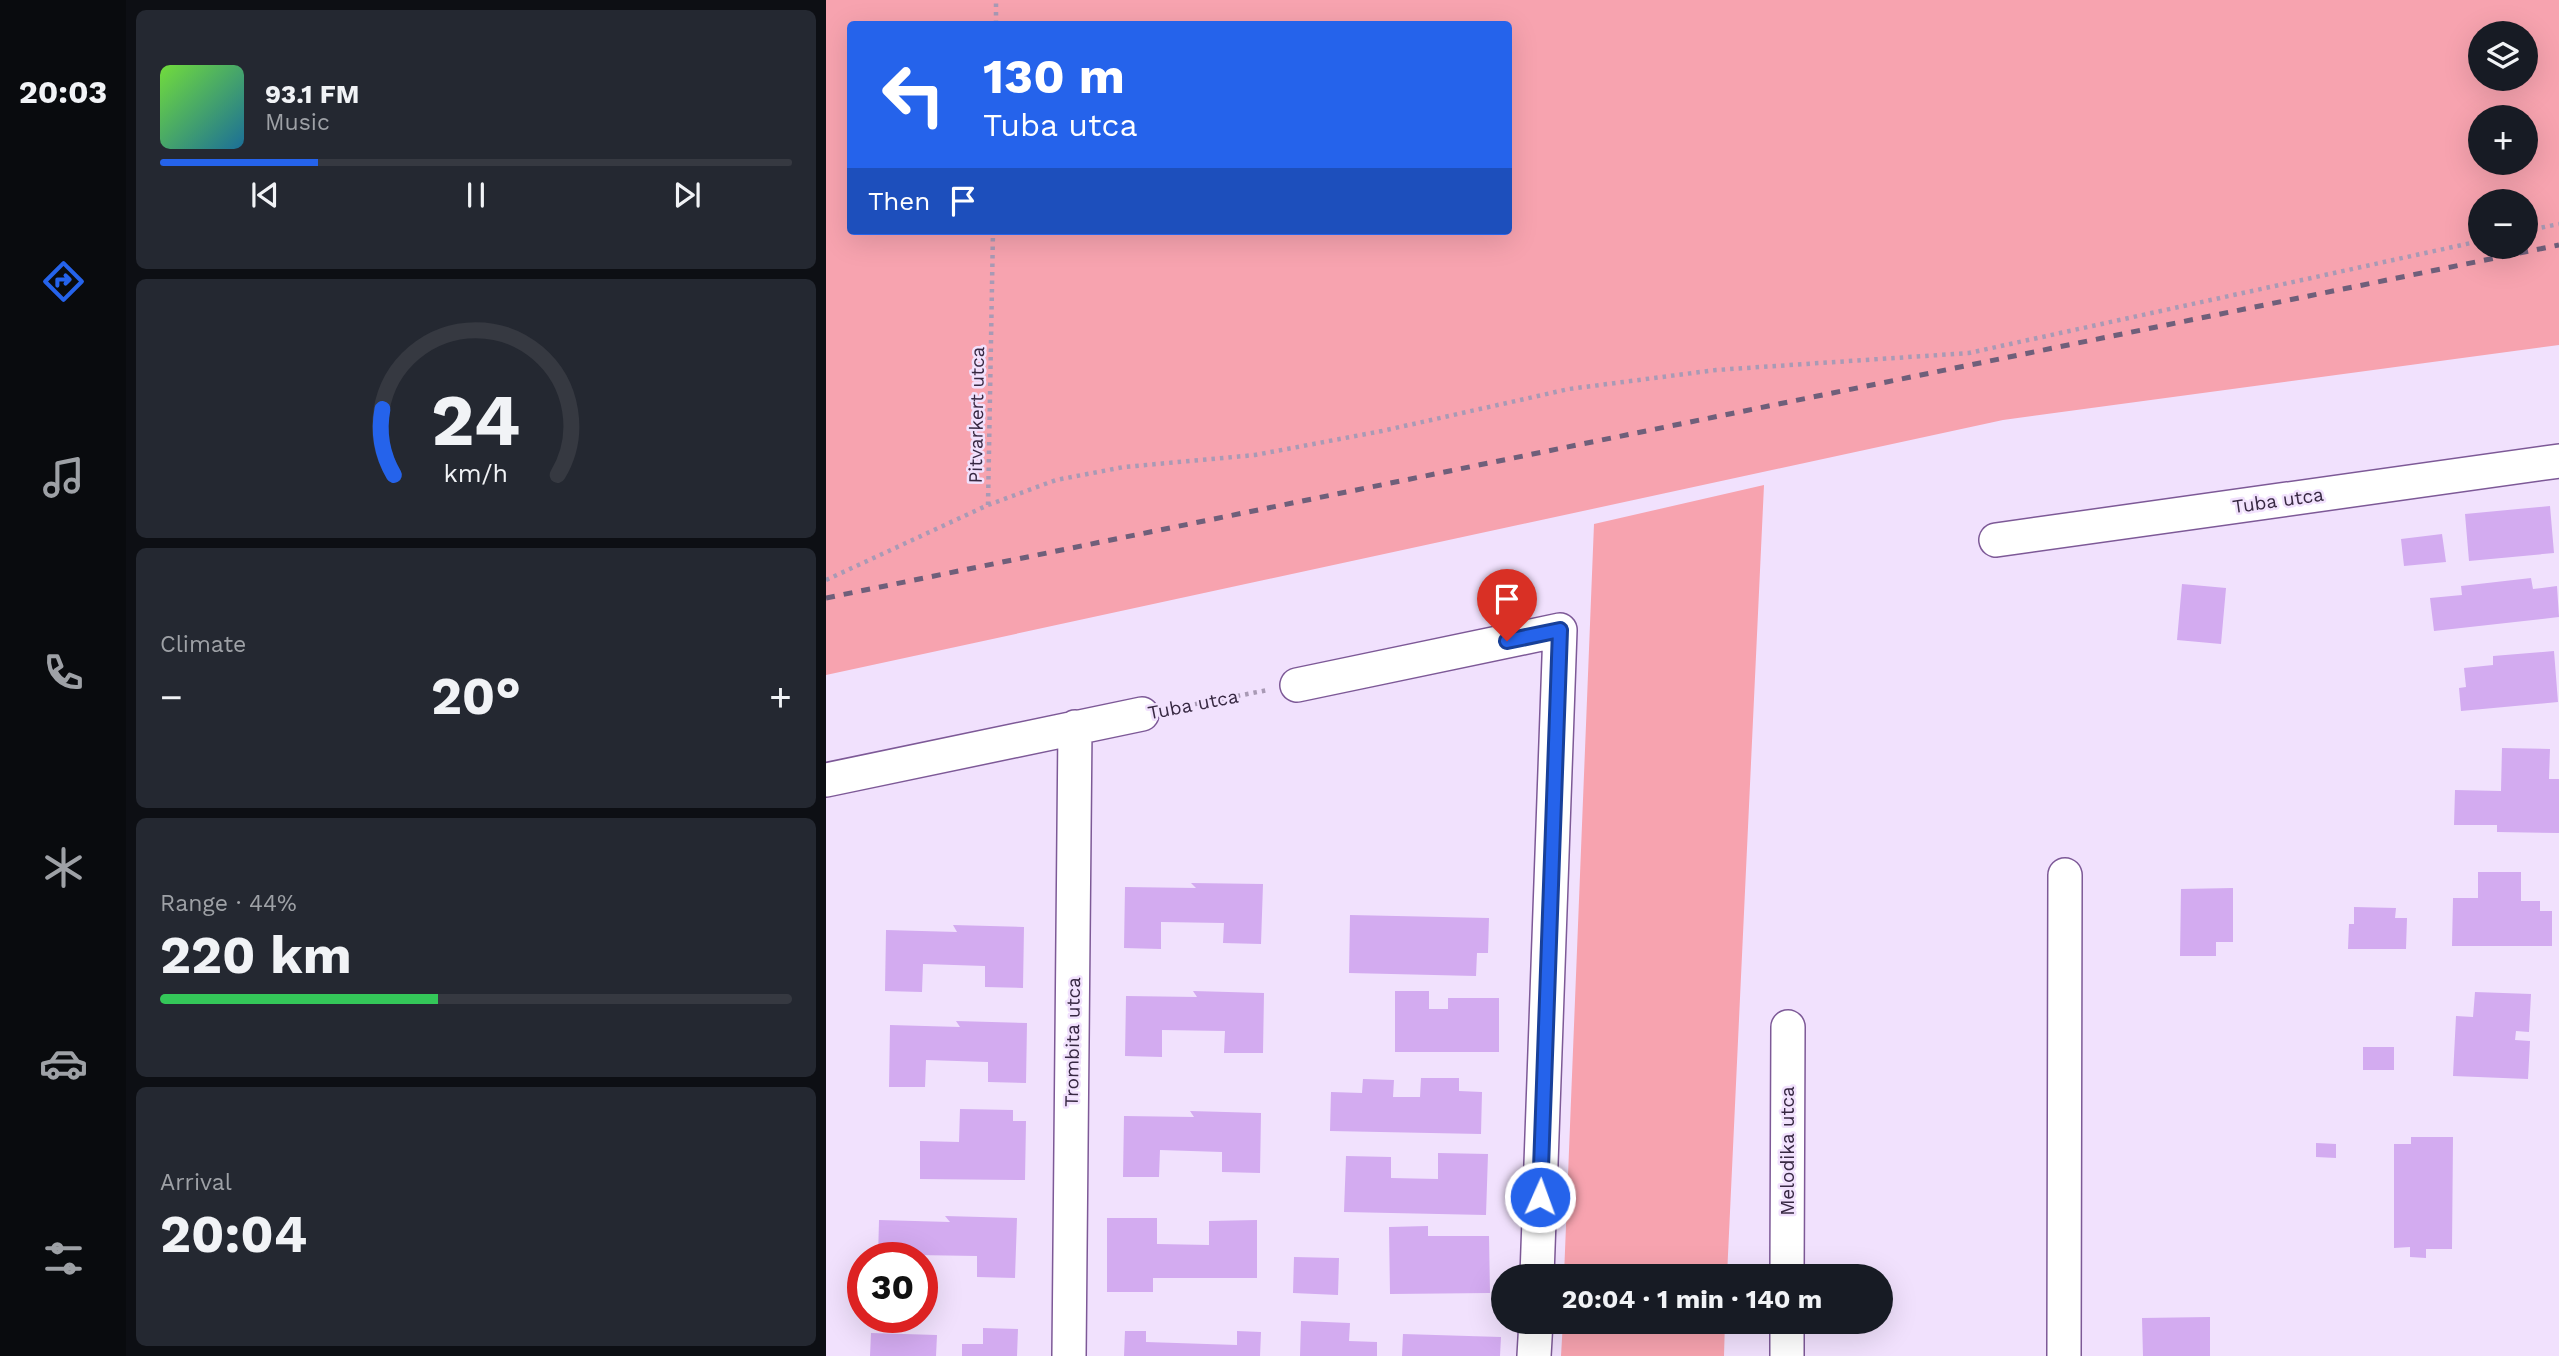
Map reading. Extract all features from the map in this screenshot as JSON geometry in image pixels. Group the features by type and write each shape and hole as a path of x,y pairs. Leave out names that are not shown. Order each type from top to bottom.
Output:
{"street":[{"name":"Tuba utca","path":"1996,540 2559,461"},
{"path":"1297,685 1560,630 1537,1264"},
{"name":"Tuba utca","path":"826,780 1142,714"},
{"name":"Trombita utca","path":"1069,1356 1075,727"},
{"path":"2064,1356 2065,875"},
{"name":"Melodika utca","path":"1787,1264 1788,1027"},
{"path":"1534,1356 1535,1334"},
{"path":"1787,1334 1787,1356"}],"path":[{"path":"996,0 996,21"},
{"path":"2538,228 2559,224"},
{"name":"Pitvarkert utca","path":"826,580 988,505 993,235"},
{"path":"988,505 1056,480 1124,467 1255,455 1381,431 1569,389 1716,370 1969,353 2468,244"},
{"name":"Tuba utca","path":"1142,714 1297,685"}],"shaded area":[{"path":"826,0 2559,0 2559,345 2003,420 826,675"},
{"path":"1764,485 1728,1264 1564,1264 1594,524"},
{"path":"1562,1334 1725,1334 1724,1356 1561,1356"}],"building":[{"path":"2550,506 2554,553 2469,561 2465,514"},
{"path":"2442,534 2446,562 2404,566 2401,539"},
{"path":"2531,578 2533,589 2557,586 2559,617 2434,631 2430,598 2462,595 2461,586"},
{"path":"2182,584 2226,588 2221,644 2177,640"},
{"path":"2554,651 2558,702 2461,711 2459,688 2466,687 2464,668 2493,665 2493,656"},
{"path":"2502,748 2550,749 2549,779 2559,779 2559,833 2497,832 2497,825 2454,825 2455,790 2501,791"},
{"path":"2478,872 2521,872 2521,901 2540,901 2540,911 2552,911 2552,946 2452,946 2453,898 2478,898"},
{"path":"1191,883 1263,884 1261,944 1223,943 1224,923 1161,922 1161,949 1124,948 1125,887 1196,888"},
{"path":"2233,888 2233,942 2216,942 2216,956 2180,956 2181,889"},
{"path":"2354,907 2396,908 2395,918 2407,918 2406,949 2348,949 2349,924 2354,924"},
{"path":"1350,915 1489,918 1488,953 1477,953 1476,976 1349,973"},
{"path":"953,925 1024,927 1023,988 985,987 985,966 923,964 922,992 885,991 886,930 957,932"},
{"path":"1193,991 1264,993 1263,1053 1224,1053 1225,1031 1162,1030 1162,1057 1125,1056 1126,996 1197,997"},
{"path":"1395,991 1429,991 1429,1009 1448,1009 1448,998 1499,998 1499,1052 1395,1052"},
{"path":"2475,992 2531,994 2529,1032 2516,1031 2515,1040 2530,1041 2528,1079 2453,1076 2456,1016 2473,1017"},
{"path":"956,1021 1027,1023 1026,1083 988,1082 988,1062 926,1060 925,1087 889,1087 890,1025 960,1027"},
{"path":"2363,1047 2394,1047 2394,1070 2363,1070"},
{"path":"1421,1078 1459,1078 1459,1091 1482,1092 1481,1134 1330,1131 1331,1092 1362,1093 1363,1079 1394,1080 1393,1097 1420,1097"},
{"path":"960,1109 1013,1110 1013,1121 1026,1121 1025,1180 920,1179 920,1141 959,1142"},
{"path":"1190,1111 1261,1113 1260,1173 1222,1172 1222,1152 1160,1150 1159,1177 1123,1177 1124,1116 1194,1117"},
{"path":"2411,1137 2453,1137 2452,1249 2426,1249 2426,1258 2410,1257 2410,1247 2394,1248 2394,1144 2411,1144"},
{"path":"2316,1143 2336,1144 2336,1158 2316,1157"},
{"path":"1438,1153 1488,1154 1486,1215 1344,1212 1346,1156 1391,1157 1391,1178 1438,1179"},
{"path":"945,1216 1017,1218 1015,1278 977,1277 977,1256 938,1255 938,1242 878,1242 879,1220 950,1222"},
{"path":"1107,1218 1157,1218 1157,1244 1209,1245 1209,1221 1257,1220 1257,1278 1153,1278 1153,1292 1107,1292"},
{"path":"1428,1226 1428,1236 1489,1236 1490,1293 1390,1294 1389,1227"},
{"path":"1294,1257 1339,1258 1338,1295 1293,1293"},
{"path":"2210,1317 2210,1356 2143,1356 2142,1318"},
{"path":"1301,1321 1350,1323 1349,1341 1377,1342 1377,1356 1300,1356"},
{"path":"983,1328 1018,1329 1017,1356 962,1356 962,1344 983,1344"},
{"path":"1125,1331 1146,1331 1146,1342 1237,1345 1237,1331 1261,1332 1260,1356 1124,1356"},
{"path":"871,1333 937,1335 936,1356 870,1356"},
{"path":"1403,1334 1501,1337 1500,1356 1402,1356"}],"railway":[{"path":"826,598 2559,245"}],"route":[{"path":"1507,641 1560,630 1540,1197"}]}
